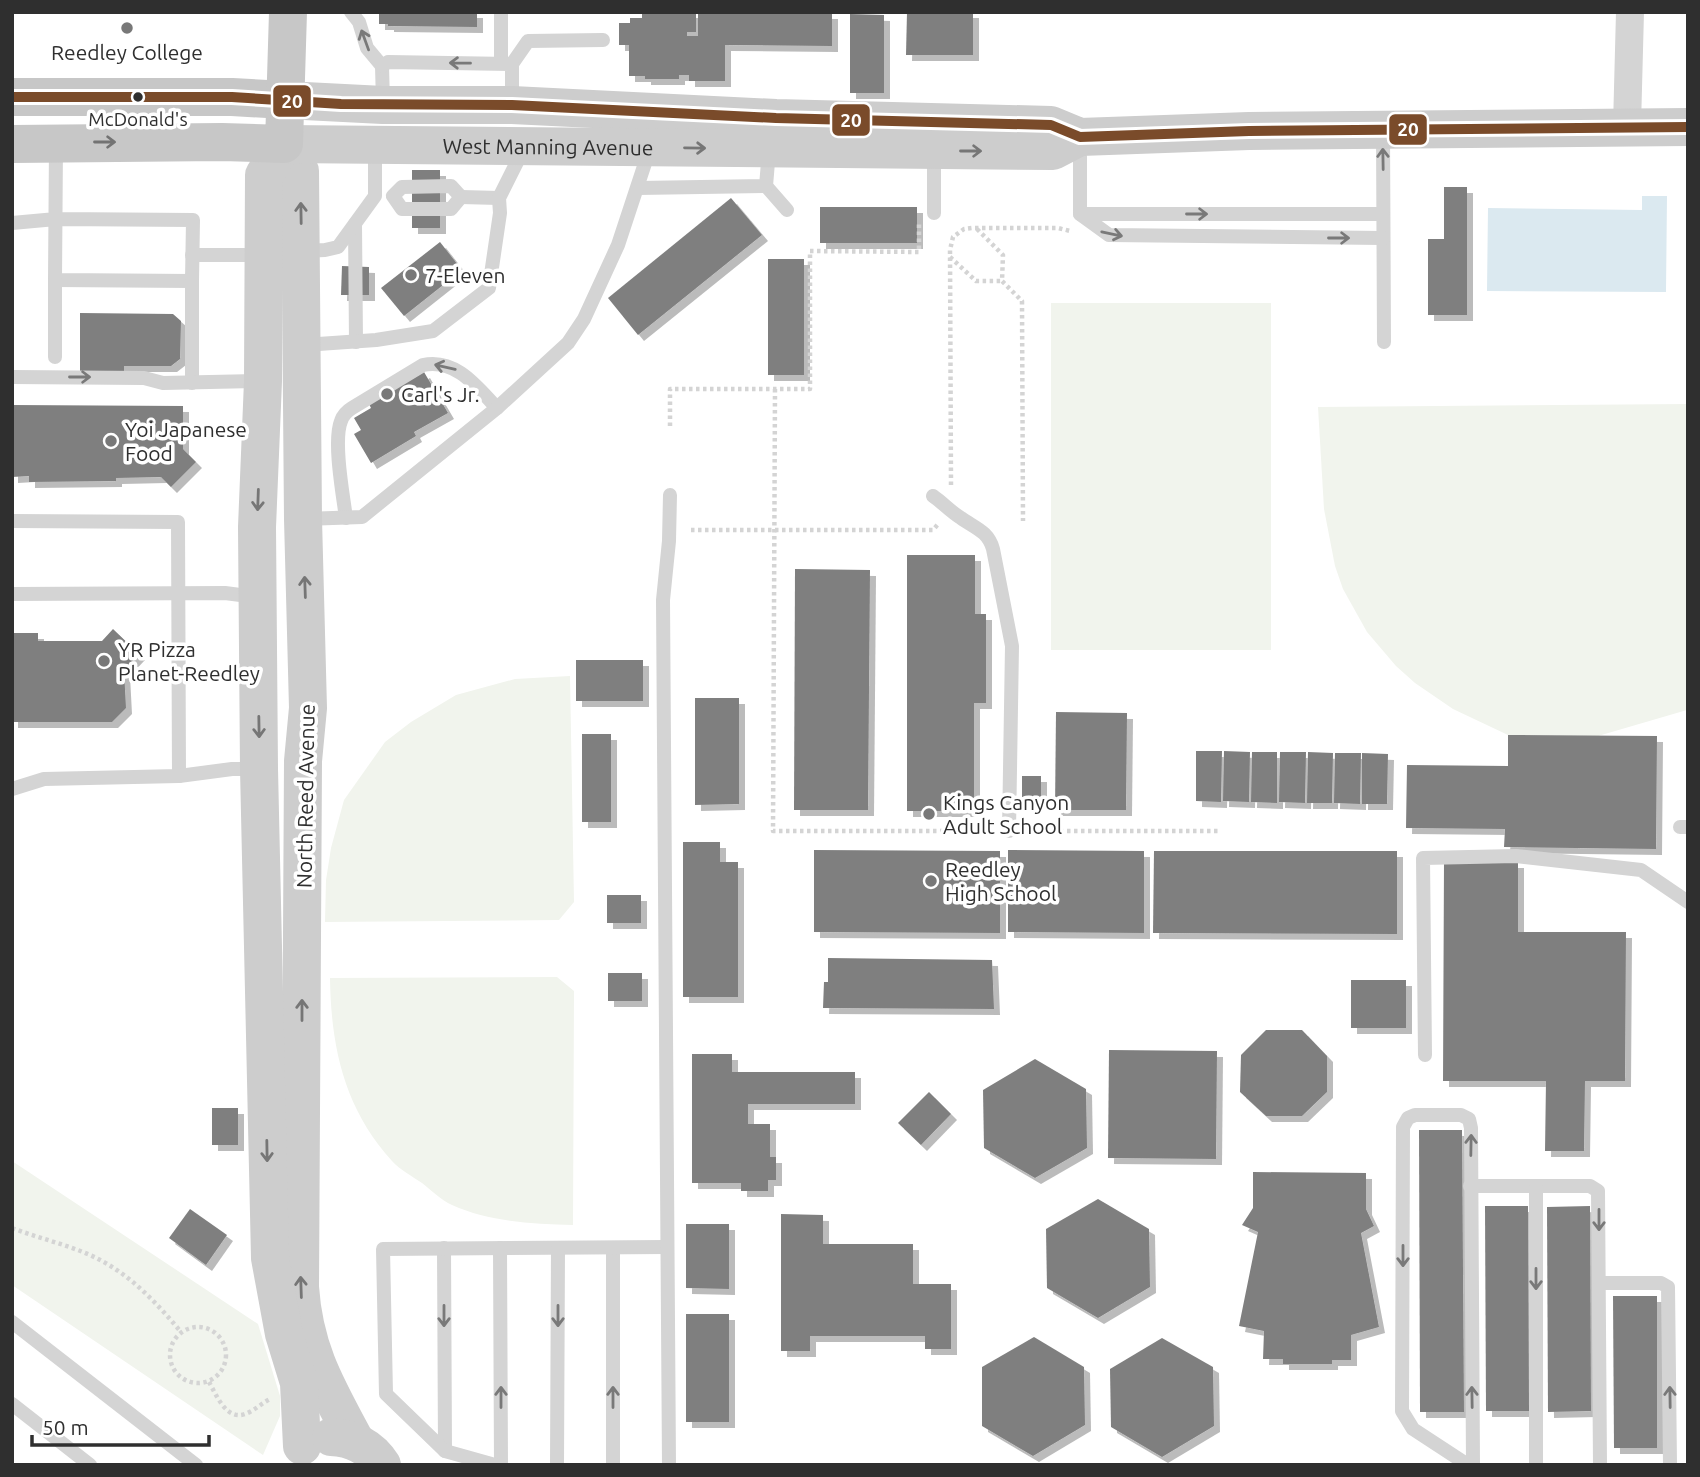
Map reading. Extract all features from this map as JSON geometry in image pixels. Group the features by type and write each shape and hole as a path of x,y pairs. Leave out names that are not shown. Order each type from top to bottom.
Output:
{"main road":[{"name":"North Reed Avenue","path":"284,144 288,12"},
{"name":"West Manning Avenue","path":"12,97 232,97 285,100"},
{"name":"West Manning Avenue","path":"12,144 284,144"}],"street":[{"path":"1627,126 1630,12"},
{"name":"West Manning Avenue","path":"285,100 383,105 512,105 776,118 1051,125 1080,136 1688,127"},
{"name":"West Manning Avenue","path":"284,144 650,148 767,167 934,151 1053,151 1080,136"},
{"name":"North Reed Avenue","path":"293,1456 301,1395 284,1334 270,1258 257,597 263,381 264,175 284,144 300,171 303,345 303,519 308,708 303,761 300,1287 306,1335 327,1388 369,1453"},
{"path":"263,336 283,418 285,493 293,509 303,519"},
{"path":"257,597 275,613 282,627 291,707 303,761"},
{"path":"264,1016 278,1043 283,1062 286,1099 297,1149 301,1209"},
{"path":"293,1456 314,1440 328,1437 369,1453"}],"lane":[{"path":"351,12 359,22 367,48 382,66 383,105"},
{"path":"501,12 512,105"},
{"path":"382,66 387,62 506,63 528,41 603,40"},
{"path":"1383,130 1384,342"},
{"path":"1080,136 1080,214 1101,232 1119,237 1384,238"},
{"path":"55,357 56,143"},
{"path":"301,251 338,247 375,196 375,145"},
{"path":"303,345 356,342 433,331 489,288 500,213 499,198 526,146"},
{"path":"303,519 362,517 497,408 568,343 584,319 618,245 650,148"},
{"path":"934,151 934,213"},
{"path":"638,188 767,167 787,210"},
{"path":"375,196 393,196 402,187 451,186 461,197 499,198"},
{"path":"393,196 402,209 451,209 461,197"},
{"path":"1080,214 1384,214"},
{"path":"12,223 57,219 192,220 192,383"},
{"path":"355,224 356,342"},
{"path":"192,255 264,255"},
{"path":"55,280 192,281"},
{"path":"346,518 339,429 343,417 352,408 423,365 432,364 464,374 497,408"},
{"path":"12,377 144,377 163,383 263,381"},
{"path":"670,495 670,541 663,600 670,1465"},
{"path":"933,496 960,518 983,531 991,540 1012,646 1009,831"},
{"path":"12,521 178,522 179,776"},
{"path":"12,594 225,593 257,597"},
{"path":"12,789 44,779 179,776 232,769 259,769"},
{"path":"1425,1055 1423,858 1516,856 1641,870 1688,902"},
{"path":"1415,1115 1461,1115 1469,1119 1471,1128 1470,1465 1413,1430 1402,1411 1403,1127 1408,1118 1415,1115"},
{"path":"1470,1186 1590,1186 1598,1191 1600,1465"},
{"path":"1536,1186 1536,1465"},
{"path":"495,1465 445,1451 386,1394 383,1249 667,1247"},
{"path":"444,1248 445,1451"},
{"path":"500,1248 501,1465"},
{"path":"557,1465 558,1248"},
{"path":"613,1248 614,1465"},
{"path":"1600,1283 1661,1283 1668,1287 1670,1465"},
{"path":"12,1322 196,1465"},
{"path":"12,1404 90,1465"}],"path":[{"path":"670,426 670,388 810,389 810,251 919,252 919,215"},
{"path":"976,228 1003,255 1002,281"},
{"path":"691,530 933,530 959,496 951,485 950,477 950,257 953,237 964,229 976,228 1066,229 1081,238"},
{"path":"950,257 976,281 1002,281 1022,301 1023,521"},
{"path":"775,389 773,831 1219,831"},
{"path":"12,1228 89,1254 109,1265 151,1297 181,1332"},
{"path":"199,1327 209,1329 223,1342 226,1350 223,1369 209,1382 200,1384 182,1380 171,1365 170,1347 181,1332 199,1327"},
{"path":"209,1382 223,1406 237,1415 245,1414 268,1399 280,1396"}],"shaded area":[{"path":"1642,196 1667,196 1666,292 1487,291 1488,208 1642,210"},
{"path":"1051,303 1271,303 1271,650 1051,650"},
{"path":"1688,404 1687,710 1598,736 1508,735 1453,709 1415,683 1396,666 1367,632 1343,589 1335,566 1324,509 1318,407"},
{"path":"570,676 574,902 559,920 325,922 326,880 331,848 344,800 385,742 411,722 456,695 515,679"},
{"path":"557,977 574,991 573,1225 496,1219 466,1211 440,1198 395,1164 362,1120 343,1076 337,1052 330,978"},
{"path":"12,1161 258,1324 280,1396 280,1416 263,1455 12,1285"}],"building":[{"path":"379,12 477,12 477,27 388,26 379,24"},
{"path":"642,12 696,12 696,32 687,32 687,36 698,36 698,12 832,13 832,46 725,45 725,81 689,81 689,75 679,75 679,79 645,79 645,76 629,76 629,45 619,45 619,23 630,23 630,18 642,18"},
{"path":"907,12 973,12 973,55 906,55"},
{"path":"850,14 884,15 884,93 850,93"},
{"path":"412,170 440,170 440,228 412,228"},
{"path":"1444,187 1467,187 1467,315 1428,315 1428,239 1444,239"},
{"path":"731,198 762,235 638,335 608,298"},
{"path":"820,207 917,207 917,243 820,243"},
{"path":"440,242 462,270 404,316 381,288"},
{"path":"768,259 804,259 804,375 768,375"},
{"path":"342,266 369,267 369,295 341,295"},
{"path":"80,313 173,314 181,321 180,359 171,366 124,366 124,372 80,372"},
{"path":"424,372 448,413 414,432 416,436 371,463 354,434 361,430 354,418 371,408 369,404"},
{"path":"12,405 183,406 183,449 196,462 171,487 161,477 116,478 116,481 29,482 29,476 12,477"},
{"path":"907,555 975,555 975,614 986,614 986,703 974,703 974,811 907,811"},
{"path":"795,569 870,570 868,810 794,810"},
{"path":"113,629 139,654 124,670 126,708 112,722 12,722 12,633 38,633 38,641 102,641"},
{"path":"576,660 643,660 643,701 576,701"},
{"path":"695,698 739,698 739,804 695,805"},
{"path":"1056,712 1127,713 1126,810 1055,810"},
{"path":"582,734 611,734 611,822 582,822"},
{"path":"1508,735 1657,736 1656,849 1504,847 1505,829 1406,828 1407,765 1508,766"},
{"path":"1196,751 1222,751 1221,802 1196,801"},
{"path":"1224,751 1250,752 1249,802 1223,801"},
{"path":"1252,752 1277,752 1277,803 1251,802"},
{"path":"1280,752 1306,752 1305,803 1279,802"},
{"path":"1308,752 1333,753 1332,803 1307,803"},
{"path":"1335,753 1361,753 1360,804 1334,803"},
{"path":"1362,753 1388,754 1387,804 1362,804"},
{"path":"1022,776 1041,776 1041,802 1022,802"},
{"path":"683,842 720,842 720,862 738,862 738,997 683,997"},
{"path":"814,850 1000,851 1000,933 814,932"},
{"path":"1008,850 1144,851 1144,933 1008,932"},
{"path":"1154,851 1397,851 1397,934 1153,933"},
{"path":"1444,862 1518,862 1518,932 1626,932 1625,1081 1585,1081 1584,1151 1545,1151 1546,1081 1443,1081"},
{"path":"607,895 641,895 641,923 607,923"},
{"path":"828,958 992,960 994,1009 823,1008 824,982 828,982"},
{"path":"608,973 642,973 642,1001 608,1001"},
{"path":"1351,980 1406,980 1406,1028 1351,1028"},
{"path":"1266,1030 1302,1030 1327,1056 1327,1092 1302,1116 1266,1116 1240,1092 1241,1055"},
{"path":"1109,1050 1217,1051 1216,1159 1108,1158"},
{"path":"692,1054 732,1054 732,1072 855,1072 855,1104 748,1104 748,1124 770,1124 770,1157 776,1157 776,1180 768,1180 768,1191 741,1191 741,1183 692,1183"},
{"path":"1035,1059 1086,1089 1087,1148 1035,1178 984,1148 983,1090"},
{"path":"929,1092 951,1114 921,1145 898,1123"},
{"path":"212,1108 238,1108 238,1145 212,1145"},
{"path":"1419,1130 1462,1130 1464,1412 1420,1412"},
{"path":"1253,1172 1366,1173 1366,1209 1374,1226 1361,1233 1379,1327 1351,1335 1351,1360 1332,1360 1332,1364 1283,1364 1283,1359 1263,1359 1264,1331 1239,1326 1258,1232 1242,1225 1253,1208"},
{"path":"1098,1199 1149,1229 1150,1287 1098,1318 1047,1288 1046,1229"},
{"path":"1485,1206 1528,1206 1529,1411 1486,1411"},
{"path":"1590,1206 1591,1411 1548,1412 1547,1207"},
{"path":"190,1209 227,1235 206,1265 169,1238"},
{"path":"781,1214 823,1215 823,1244 913,1244 913,1284 951,1284 951,1349 925,1349 925,1336 810,1336 810,1351 781,1351"},
{"path":"686,1224 729,1224 729,1289 686,1288"},
{"path":"1613,1296 1657,1296 1657,1448 1614,1448"},
{"path":"686,1314 729,1314 729,1422 686,1422"},
{"path":"1034,1337 1084,1367 1085,1425 1033,1456 982,1426 982,1367"},
{"path":"1162,1338 1213,1367 1214,1426 1162,1457 1111,1427 1110,1369"}],"transit line":[{"name":"20","path":"12,97 232,97 341,104 512,105 776,118 1051,125 1080,137 1249,131 1688,127"}],"place":[{"name":"Reedley College","path":"127,28"},
{"name":"McDonald's","path":"138,97"},
{"name":"7-Eleven","path":"411,275"},
{"name":"Carl's Jr.","path":"387,394"},
{"name":"Yoi Japanese Food","path":"111,441"},
{"name":"YR Pizza Planet-Reedley","path":"104,661"},
{"name":"Kings Canyon Adult School","path":"929,814"},
{"name":"Reedley High School","path":"931,881"}]}
